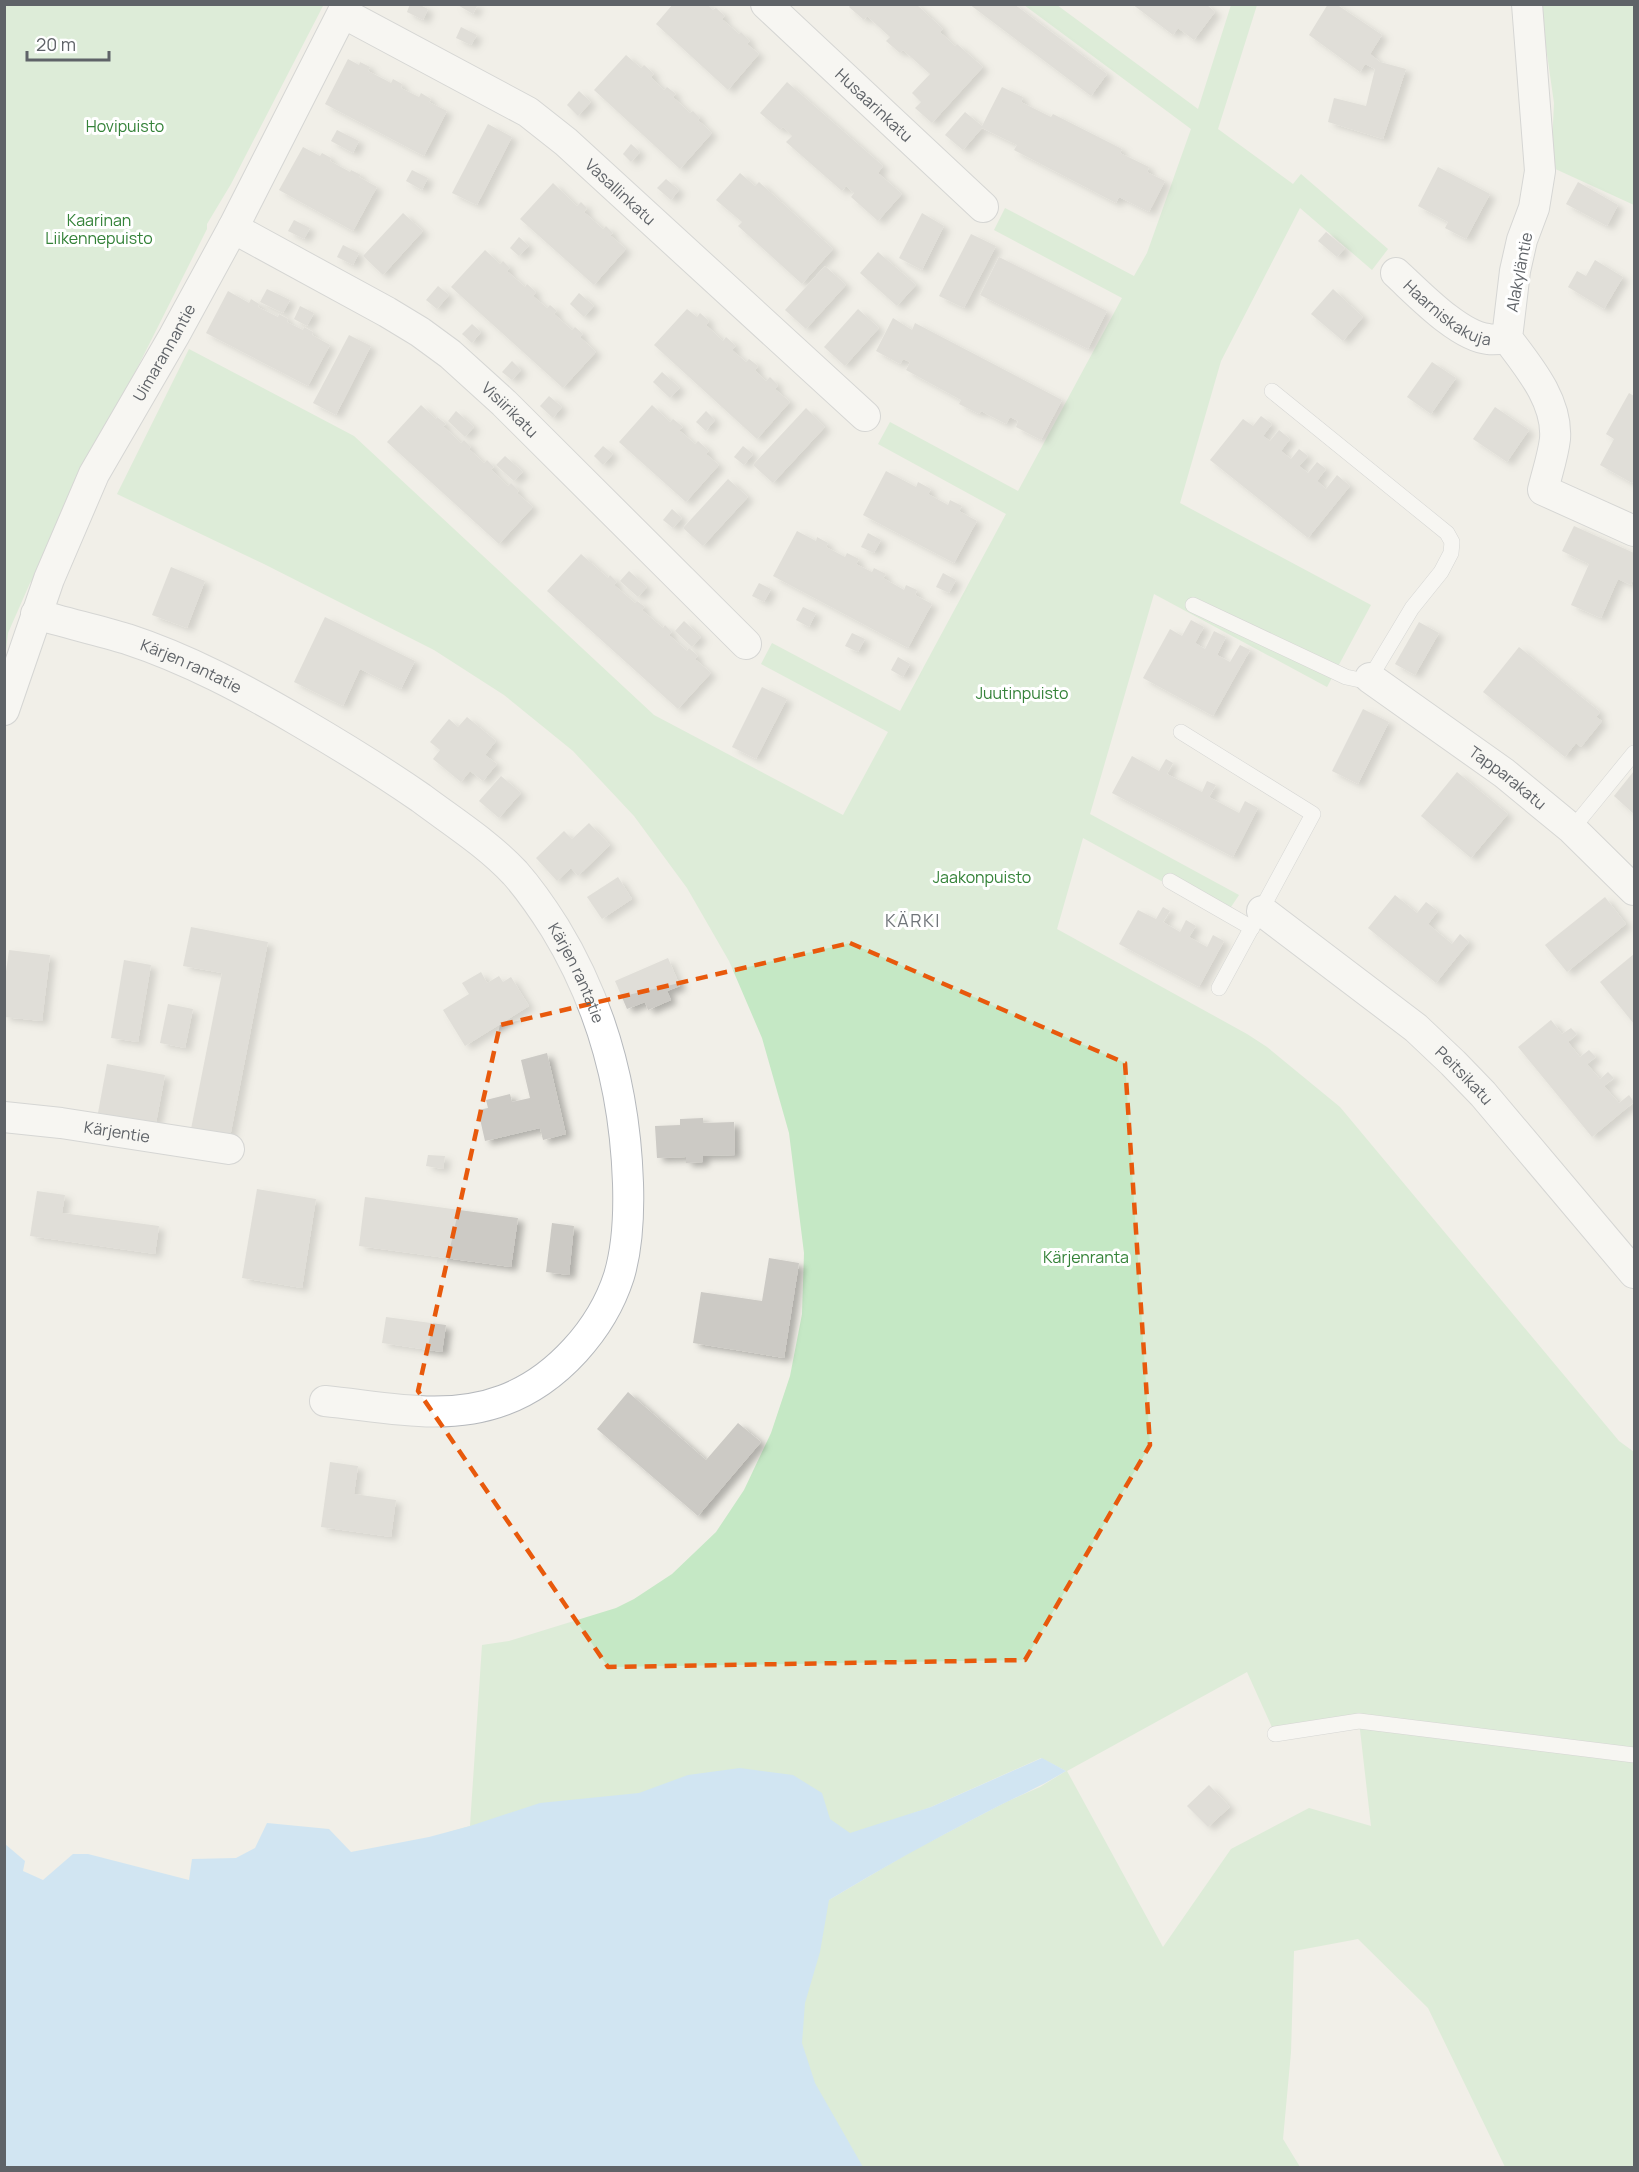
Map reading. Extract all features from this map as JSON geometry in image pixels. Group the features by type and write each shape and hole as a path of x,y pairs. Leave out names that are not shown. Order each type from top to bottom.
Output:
{"street":[{"name":"Husaarinkatu","path":"766,4 982,207"},
{"name":"Alakyläntie","path":"1507,338 1515,270 1522,240 1534,208 1540,171 1527,4"},
{"name":"Uimarannantie","path":"4,710 36,614 94,474 233,228 345,9"},
{"name":"Vasallinkatu","path":"345,9 528,112 566,142 865,416"},
{"name":"Visiirikatu","path":"233,228 387,312 450,354 504,403 746,644"},
{"name":"Haarniskakuja","path":"1396,273 1444,317 1463,330 1486,340 1507,338"},
{"path":"1507,338 1536,379 1551,408 1555,438 1543,490 1635,531"},
{"name":"Kärjen rantatie","path":"36,614 128,640 192,664 266,702 375,765 452,820 486,846 516,874 543,909 573,960 602,1026 622,1112 627,1155 628,1211 625,1248 610,1300 577,1349 532,1387 505,1400 470,1411 439,1413 325,1401"},
{"name":"Tapparakatu","path":"1370,678 1504,773 1572,829 1635,890"},
{"name":"Peitsikatu","path":"1257,920 1424,1035 1483,1094 1635,1273"},
{"name":"Kärjentie","path":"4,1117 61,1123 229,1149"}],"lane":[{"path":"1193,605 1346,677 1360,680 1370,678 1412,608 1441,572 1451,553 1452,542 1447,532 1272,391"},
{"path":"1181,732 1313,814 1219,988"},
{"path":"1572,829 1635,753"},
{"path":"1170,881 1257,920"},
{"path":"1275,1734 1359,1721 1635,1755"}],"highlighted area":[{"path":"850,943 1125,1063 1150,1445 1025,1660 608,1667 418,1391 500,1025"}],"green space":[{"name":"Hovipuisto","path":"324,4 231,184 207,224 207,229 99,444 38,575 30,583 8,633 4,665 4,5"},
{"path":"1024,5 1057,5 1198,109 1231,5 1257,5 1218,129 1293,184 1301,174 1388,249 1372,270 1300,208 1221,361 1180,503 1371,605 1327,687 1154,594 1090,814 1239,895 1225,916 1083,838 1057,929 1247,1034 1267,1047 1340,1107 1619,1441 1634,1452 1634,2167 1505,2167 1428,2008 1358,1939 1294,1951 1291,2052 1283,2139 1300,2167 516,2167 829,1900 912,1851 1040,1787 1066,1771 1041,1758 931,1807 879,1825 746,1901 449,1832 470,1826 482,1645 509,1641 616,1608 634,1599 672,1574 716,1532 744,1490 771,1433 790,1376 802,1314 804,1253 789,1133 762,1038 729,961 687,888 634,816 573,751 504,695 434,650 264,564 117,494 189,349 354,436 654,715 843,815 888,732 761,664 772,643 900,711 1006,514 878,444 890,422 1018,491 1122,298 994,230 1005,208 1134,276 1147,253 1191,129","holes":["1247,1672 1275,1734 1359,1721 1371,1826 1309,1808 1231,1849 1163,1947 1067,1771"]},
{"path":"1540,5 1634,5 1634,205 1551,167 1554,103"}],"water":[{"path":"1042,1758 1066,1771 926,1844 829,1900 820,1952 805,2003 802,2043 815,2083 863,2167 5,2167 5,1844 25,1861 23,1871 43,1880 73,1854 88,1854 189,1880 192,1859 236,1858 255,1848 267,1823 329,1829 351,1852 429,1837 540,1803 639,1793 688,1775 740,1768 793,1775 822,1793 830,1819 850,1833 931,1807"}],"building":[{"path":"410,4 418,4 428,9 423,20 407,12"},
{"path":"456,4 478,4 473,14"},
{"path":"673,4 707,4 713,10 716,8 725,16 722,19 739,34 741,32 750,41 747,44 759,54 728,90 656,24"},
{"path":"851,4 916,4 943,29 940,32 983,67 932,123 915,108 921,102 912,93 930,74 903,50 900,53 886,41 890,37 867,16 864,20 849,7"},
{"path":"969,4 1014,4 1107,74 1091,96"},
{"path":"1132,4 1206,4 1215,12 1194,40 1178,28 1173,35"},
{"path":"1328,4 1336,4 1382,35 1370,54 1380,62 1406,69 1383,139 1328,122 1334,98 1366,106 1375,69 1365,64 1360,72 1309,35"},
{"path":"461,27 477,35 471,45 456,38"},
{"path":"626,55 641,68 644,65 654,74 651,77 664,90 667,87 676,94 673,97 690,113 693,111 700,118 698,120 712,133 680,169 594,90"},
{"path":"348,59 359,65 360,62 370,67 368,71 391,83 393,79 402,84 401,88 419,97 421,93 431,99 429,102 447,111 424,156 325,104"},
{"path":"787,82 883,166 878,173 902,194 878,221 851,197 854,193 846,186 842,191 786,142 792,136 783,127 780,130 760,113"},
{"path":"1002,87 1023,97 1021,102 1051,117 1053,114 1122,149 1120,153 1149,167 1147,172 1165,181 1149,212 1119,197 1116,203 1014,150 1017,145 982,128 963,150 945,135 965,112 982,126"},
{"path":"579,91 591,102 578,116 567,105"},
{"path":"488,124 512,137 477,205 452,193"},
{"path":"337,130 359,141 353,153 331,141"},
{"path":"631,144 640,152 631,162 623,154"},
{"path":"303,147 320,156 322,153 331,158 330,161 361,175 359,177 377,187 353,231 279,190"},
{"path":"1438,167 1490,194 1466,239 1445,228 1448,222 1418,206"},
{"path":"412,170 428,178 422,190 406,181"},
{"path":"740,173 755,186 759,182 833,249 802,284 738,226 742,222 716,200"},
{"path":"666,179 679,190 671,200 657,188"},
{"path":"1578,182 1618,205 1607,226 1566,204"},
{"path":"553,183 577,206 581,202 587,208 584,212 603,229 606,226 613,233 610,235 626,249 594,285 520,219"},
{"path":"403,213 423,231 383,275 363,256"},
{"path":"922,213 944,226 922,270 899,258"},
{"path":"294,220 310,228 304,239 288,231"},
{"path":"1326,232 1345,248 1337,257 1318,241"},
{"path":"971,234 996,246 964,308 939,296"},
{"path":"519,237 529,246 519,256 510,248"},
{"path":"343,245 359,253 353,265 337,257"},
{"path":"485,250 500,264 503,261 510,268 507,271 525,287 527,284 536,292 533,296 547,308 550,305 557,311 554,314 572,330 575,327 583,334 580,337 596,352 563,388 451,287"},
{"path":"878,252 916,285 897,306 860,273"},
{"path":"999,257 1107,311 1088,349 980,295"},
{"path":"1595,260 1623,277 1604,309 1568,287 1577,271 1586,276"},
{"path":"825,266 846,285 806,329 785,310"},
{"path":"438,286 449,295 437,309 426,300"},
{"path":"267,289 290,300 283,313 260,302"},
{"path":"1333,289 1363,317 1343,341 1311,314"},
{"path":"228,291 249,303 251,299 259,304 258,307 278,317 279,314 288,319 287,322 303,330 304,327 313,332 312,335 330,345 308,386 206,333"},
{"path":"579,293 594,306 584,317 570,304"},
{"path":"300,306 314,313 307,326 294,319"},
{"path":"687,309 697,317 700,313 709,321 706,325 723,341 726,337 736,346 732,350 746,362 749,359 758,366 755,370 766,381 770,377 778,385 775,389 790,402 757,439 654,345"},
{"path":"858,309 879,328 845,366 824,347"},
{"path":"893,318 912,330 915,323 1062,400 1041,440 1016,427 1018,421 1010,417 1006,424 981,411 979,414 959,404 961,400 906,370 910,362 903,359 900,364 876,351"},
{"path":"472,324 481,332 472,343 462,334"},
{"path":"349,335 371,346 336,415 313,403"},
{"path":"512,361 521,370 512,380 502,372"},
{"path":"1432,362 1456,378 1431,414 1407,397"},
{"path":"662,372 680,388 670,398 653,382"},
{"path":"1629,393 1634,396 1634,480 1632,483 1600,465 1614,439 1606,434"},
{"path":"549,396 562,407 553,418 540,406"},
{"path":"421,405 436,419 437,417 446,424 443,426 461,443 464,440 471,447 469,449 484,463 487,460 494,467 491,469 508,486 511,483 519,491 517,493 533,507 499,544 387,442"},
{"path":"652,405 670,422 673,419 683,427 679,430 695,444 698,441 709,451 706,454 719,465 686,502 619,442"},
{"path":"1495,407 1529,430 1507,462 1473,439"},
{"path":"806,408 825,427 773,483 753,465"},
{"path":"456,411 474,427 465,437 448,421"},
{"path":"706,411 715,420 706,431 696,422"},
{"path":"1261,416 1272,424 1263,436 1270,441 1279,430 1290,439 1281,451 1291,459 1299,449 1308,456 1299,466 1308,473 1317,462 1326,469 1317,481 1326,489 1337,475 1350,486 1308,538 1210,460 1243,419 1253,426"},
{"path":"603,446 613,454 603,465 594,456"},
{"path":"743,446 753,454 744,465 734,457"},
{"path":"505,456 523,472 514,481 496,465"},
{"path":"886,471 916,487 918,482 931,489 928,494 948,505 950,500 962,506 959,511 977,521 954,563 863,515"},
{"path":"728,479 748,497 703,546 683,528"},
{"path":"672,509 682,518 673,528 663,520"},
{"path":"1574,526 1634,553 1634,577 1631,585 1618,579 1601,618 1571,605 1589,564 1562,551"},
{"path":"797,531 816,541 817,537 828,543 826,547 845,557 847,553 859,559 856,564 872,572 874,568 886,574 883,578 904,590 906,585 917,590 915,595 932,604 908,648 773,576"},
{"path":"868,533 881,540 874,553 861,547"},
{"path":"581,554 608,578 610,575 617,582 614,585 635,603 637,601 645,607 642,610 663,628 665,625 672,632 669,635 687,651 689,648 698,656 695,659 711,673 678,709 547,591"},
{"path":"171,567 205,581 187,628 152,615"},
{"path":"629,571 647,587 638,597 620,581"},
{"path":"943,573 956,580 949,593 936,587"},
{"path":"759,583 771,589 764,602 752,596"},
{"path":"803,607 816,613 809,627 796,620"},
{"path":"325,617 415,661 401,689 360,669 343,706 294,682"},
{"path":"1191,620 1204,627 1195,643 1205,649 1214,631 1226,637 1217,655 1230,662 1240,645 1250,650 1213,716 1143,678 1170,629 1182,636"},
{"path":"684,621 701,637 692,647 675,631"},
{"path":"1419,622 1439,633 1415,675 1395,664"},
{"path":"852,633 865,639 858,652 845,646"},
{"path":"1519,647 1600,712 1596,717 1602,721 1581,747 1576,743 1565,757 1483,692"},
{"path":"898,657 910,664 903,677 891,670"},
{"path":"762,687 787,699 756,759 732,747"},
{"path":"1363,709 1389,722 1358,784 1332,771"},
{"path":"467,717 496,741 485,755 497,764 483,781 470,771 461,782 433,759 440,750 430,742 449,719 458,727"},
{"path":"1132,756 1159,771 1166,759 1173,763 1167,774 1202,792 1207,781 1216,785 1209,797 1239,813 1245,801 1258,808 1233,857 1112,793"},
{"path":"1634,771 1634,814 1614,796"},
{"path":"1457,772 1508,814 1471,858 1421,816"},
{"path":"501,776 521,793 499,818 479,801"},
{"path":"589,823 610,845 578,876 571,868 557,881 536,858 564,831 572,839"},
{"path":"618,877 632,899 602,919 587,897"},
{"path":"1395,895 1417,913 1426,902 1438,911 1428,924 1452,944 1460,934 1469,942 1436,983 1368,928"},
{"path":"1605,897 1626,924 1567,972 1545,945"},
{"path":"1163,907 1170,911 1163,922 1180,932 1186,920 1196,926 1189,937 1207,947 1213,935 1224,941 1199,987 1119,944 1138,910 1156,919"},
{"path":"191,927 268,942 230,1137 191,1129 222,973 183,966"},
{"path":"9,950 50,955 42,1021 4,1017 4,986"},
{"path":"1634,954 1634,1024 1600,982"},
{"path":"668,958 680,986 667,991 671,1000 648,1010 645,1002 627,1009 615,981"},
{"path":"124,960 151,965 138,1042 111,1038"},
{"path":"481,972 487,983 499,976 503,982 511,977 529,1006 465,1046 443,1010 469,994 462,983"},
{"path":"168,1004 193,1009 185,1048 160,1043"},
{"path":"1551,1020 1562,1034 1571,1028 1577,1034 1568,1042 1580,1057 1589,1050 1596,1057 1587,1064 1600,1079 1608,1072 1614,1078 1604,1086 1619,1103 1629,1095 1634,1102 1592,1137 1518,1047"},
{"path":"547,1053 566,1134 543,1140 540,1128 485,1141 478,1110 488,1108 486,1100 510,1094 512,1102 530,1098 521,1060"},
{"path":"107,1064 165,1075 156,1123 98,1113"},
{"path":"703,1118 703,1123 734,1122 735,1155 703,1156 703,1162 686,1163 686,1157 657,1158 655,1126 680,1125 680,1119"},
{"path":"428,1155 445,1156 443,1169 426,1166"},
{"path":"257,1189 316,1199 302,1288 242,1278"},
{"path":"37,1191 65,1195 62,1213 159,1226 155,1254 30,1236"},
{"path":"365,1197 518,1218 511,1267 359,1246"},
{"path":"552,1223 574,1226 569,1275 546,1272"},
{"path":"769,1258 799,1263 784,1358 693,1343 701,1292 762,1301"},
{"path":"386,1317 446,1325 442,1352 382,1343"},
{"path":"628,1392 706,1460 738,1423 761,1442 698,1516 597,1429"},
{"path":"330,1462 358,1466 354,1494 396,1500 391,1537 321,1527"},
{"path":"1209,1785 1230,1807 1208,1827 1187,1806"}],"district":[{"name":"KÄRKI","path":"913,920"}],"park label":[{"name":"Kaarinan Liikennepuisto","path":"99,229"},
{"name":"Juutinpuisto","path":"1022,693"},
{"name":"Jaakonpuisto","path":"982,877"},
{"name":"Kärjenranta","path":"1086,1257"}]}
